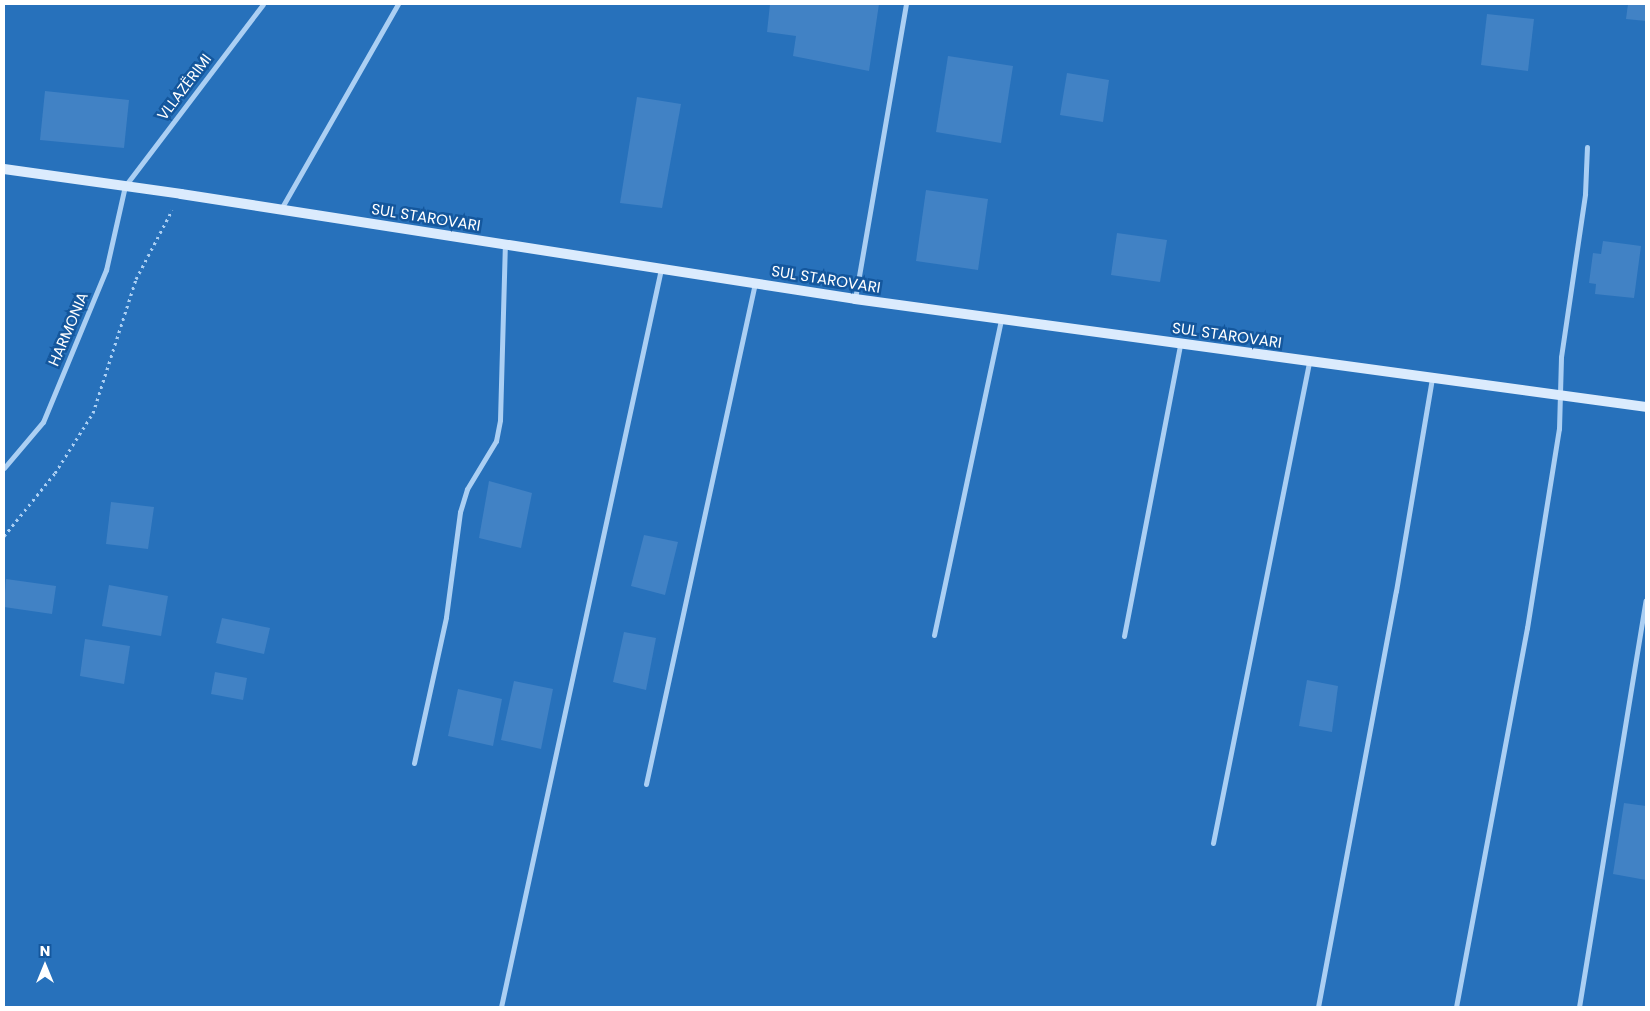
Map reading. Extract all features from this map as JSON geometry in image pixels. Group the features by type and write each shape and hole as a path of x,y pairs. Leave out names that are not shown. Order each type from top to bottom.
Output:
{"main road":[{"name":"SUL STAROVARI","path":"4,169 181,194 854,299 1646,407"}],"street":[{"name":"VLLAZËRIMI","path":"125,186 263,4"},
{"path":"281,210 398,4"},
{"path":"854,299 906,4"},
{"path":"1456,1007 1528,618 1559,429 1561,357 1585,194 1587,147"},
{"name":"HARMONIA","path":"4,468 42,422 106,270 125,186"},
{"path":"414,763 446,617 460,512 467,489 496,441 500,420 506,244"},
{"path":"500,1007 661,268"},
{"path":"646,784 755,284"},
{"path":"934,635 1001,319"},
{"path":"1124,636 1180,344"},
{"path":"1213,843 1308,361"},
{"path":"1318,1007 1396,591 1432,378"},
{"path":"1579,1007 1646,600"}],"path":[{"path":"4,536 54,473 93,413 136,279 181,194"}],"shaded area":[{"path":"4,4 1646,4 1646,1007 4,1007"}],"building":[{"path":"770,4 879,4 869,71 793,56 796,36 767,32"},
{"path":"1628,4 1646,4 1646,21 1626,19"},
{"path":"1487,14 1534,19 1528,71 1481,65"},
{"path":"948,56 1013,66 1001,143 936,132"},
{"path":"1067,73 1109,80 1103,122 1060,115"},
{"path":"45,91 129,100 124,148 40,140"},
{"path":"637,97 681,104 662,208 620,203"},
{"path":"926,190 988,199 978,270 916,261"},
{"path":"1117,233 1167,240 1160,282 1111,275"},
{"path":"1603,241 1641,246 1634,298 1595,294 1596,284 1589,283 1593,253 1601,254"},
{"path":"489,481 532,493 521,548 479,538"},
{"path":"111,502 154,507 148,549 106,544"},
{"path":"644,535 678,542 665,595 631,586"},
{"path":"6,579 56,586 52,614 4,607"},
{"path":"109,585 168,596 161,636 102,626"},
{"path":"222,618 270,628 264,654 216,643"},
{"path":"624,632 656,638 646,690 613,682"},
{"path":"85,639 130,646 124,684 80,676"},
{"path":"215,672 247,678 243,700 211,694"},
{"path":"1307,680 1338,686 1332,732 1299,726"},
{"path":"514,681 553,689 541,749 501,740"},
{"path":"458,689 502,699 493,746 448,736"},
{"path":"1624,803 1646,806 1646,880 1613,874"}]}
